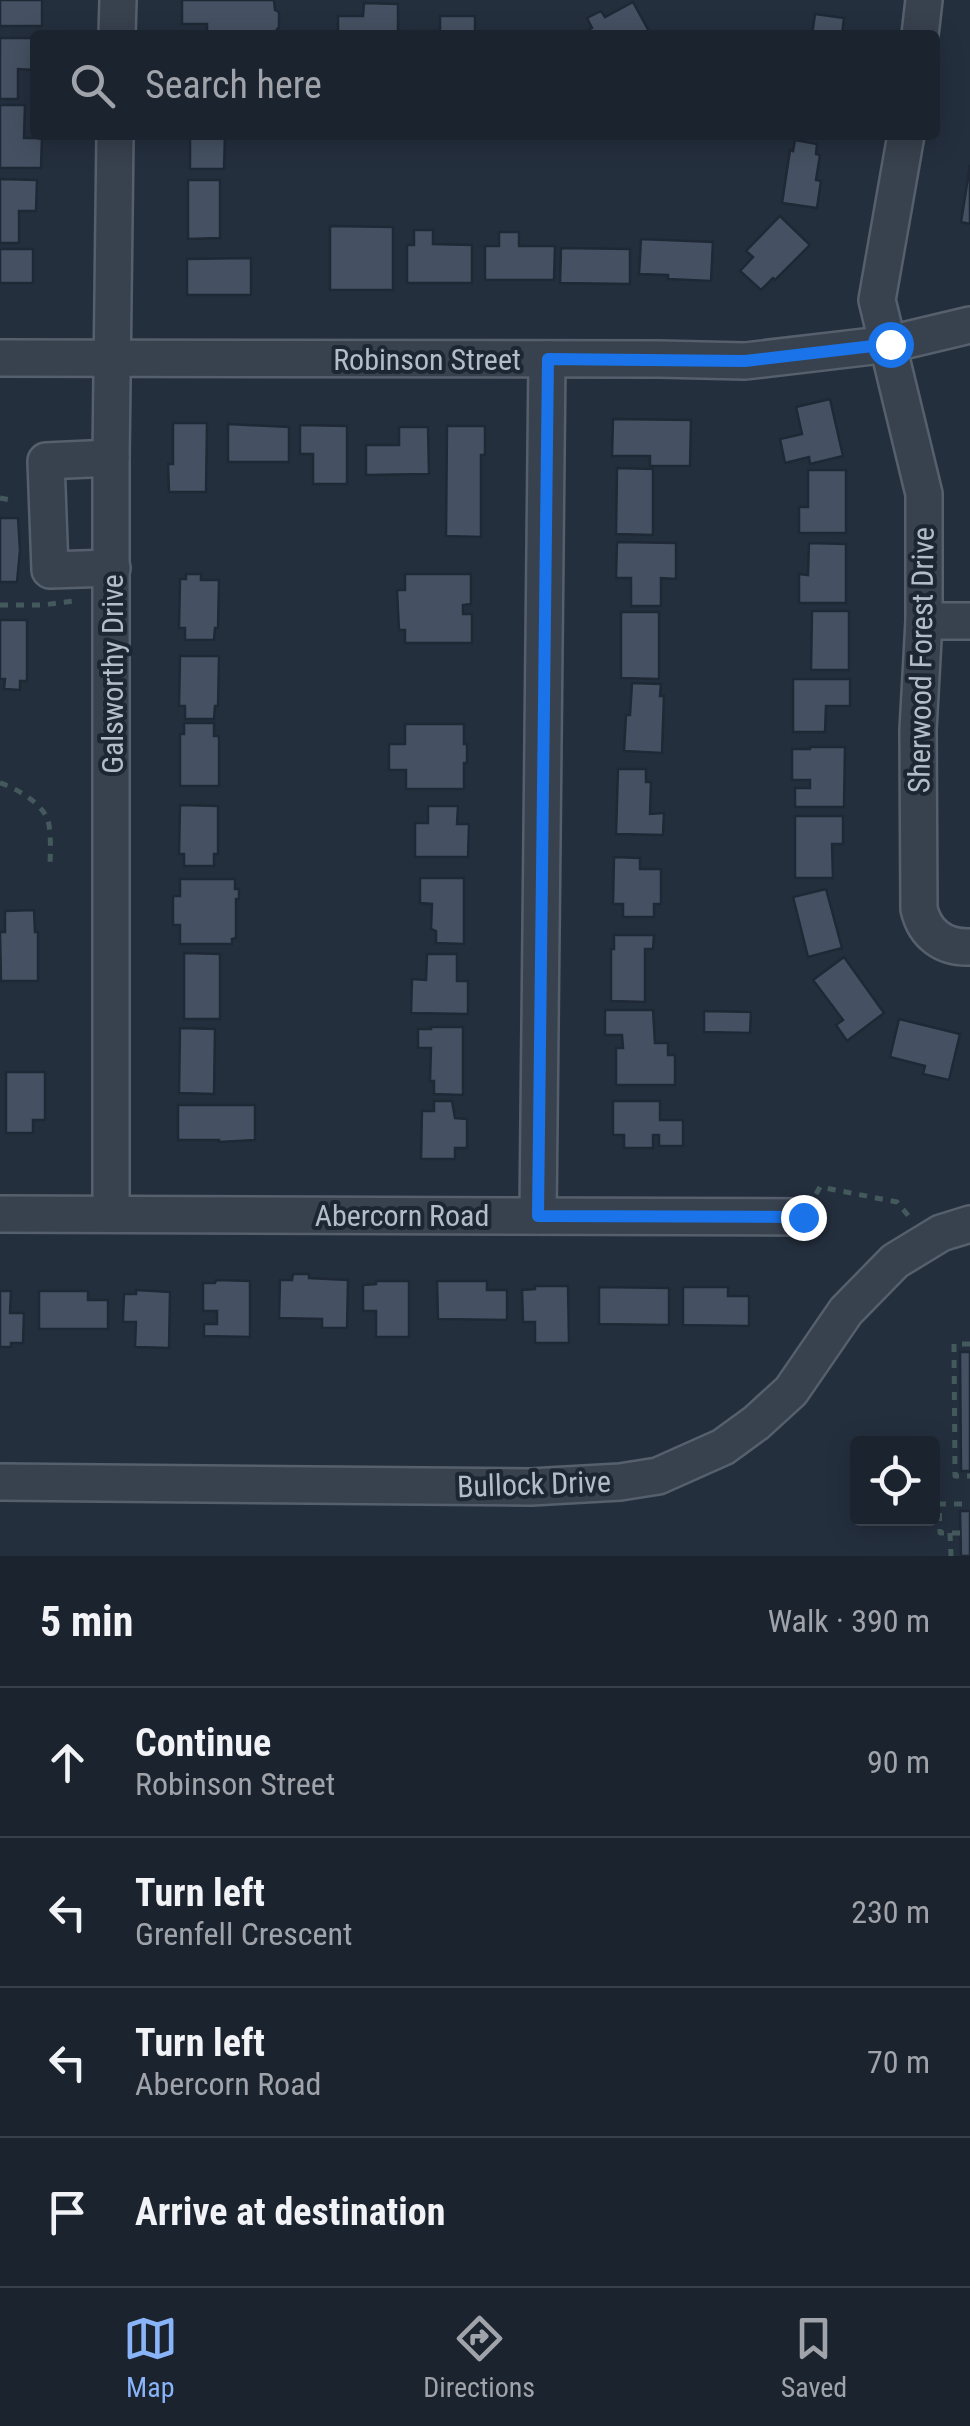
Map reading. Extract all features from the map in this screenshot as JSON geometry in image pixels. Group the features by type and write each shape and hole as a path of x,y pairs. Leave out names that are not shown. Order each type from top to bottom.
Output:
{"street":[{"path":"117,30 118,0"},
{"path":"921,30 924,0"},
{"name":"Galsworthy Drive","path":"111,1214 116,140"},
{"name":"Sherwood Forest Drive","path":"905,140 877,300 924,494 924,621 918,730 919,909 922,922 933,937 970,947"},
{"name":"Robinson Street","path":"0,358 745,361 890,344 970,325"},
{"path":"538,1216 548,359"},
{"path":"112,458 46,461 50,570 112,582"},
{"path":"924,621 970,621"},
{"name":"Abercorn Road","path":"0,1214 803,1217"},
{"name":"Bullock Drive","path":"0,1482 531,1487 658,1476 724,1447 756,1423 790,1391 846,1311 895,1261 940,1233 970,1224"}],"path":[{"path":"0,498 10,500"},
{"path":"0,605 43,605 112,582"},
{"path":"0,784 10,786 34,803 48,819 50,870"},
{"path":"803,1217 820,1187 897,1202 928,1241"},
{"path":"970,1344 954,1344 955,1476 970,1476"},
{"path":"960,1533 940,1533 940,1504 970,1504"},
{"path":"950,1533 951,1556"}],"building":[{"path":"0,0 42,0 42,26 0,26"},
{"path":"182,0 274,0 279,12 277,30 207,30 207,24 182,24"},
{"path":"633,2 648,30 588,30 592,28 587,18 601,11 605,17"},
{"path":"364,3 398,4 398,30 338,30 338,16 363,16"},
{"path":"815,14 844,18 843,30 813,30"},
{"path":"440,16 475,16 475,30 440,30"},
{"path":"0,38 30,38 30,70 18,69 18,99 0,99"},
{"path":"0,105 25,105 24,138 42,140 41,168 0,168"},
{"path":"190,140 225,140 224,169 190,169"},
{"path":"795,140 817,144 816,154 820,155 816,180 821,181 817,208 782,203"},
{"path":"970,165 970,224 961,222"},
{"path":"0,179 37,180 36,211 19,211 19,243 0,243"},
{"path":"188,180 220,180 220,238 188,239"},
{"path":"780,216 810,245 761,290 740,271 753,257 746,251"},
{"path":"330,226 393,227 393,290 330,290"},
{"path":"414,230 433,230 433,244 472,245 472,283 407,283 407,245 414,245"},
{"path":"499,232 519,232 519,246 555,246 554,280 485,280 485,246 499,246"},
{"path":"641,239 713,242 711,281 639,274"},
{"path":"561,248 630,249 630,284 560,283"},
{"path":"0,249 33,249 33,283 0,283"},
{"path":"251,258 251,295 187,295 187,259"},
{"path":"830,399 843,456 810,464 809,457 785,463 780,439 802,434 796,407"},
{"path":"613,419 691,420 690,466 650,466 650,456 612,456"},
{"path":"173,423 207,423 206,492 169,492"},
{"path":"228,424 289,427 289,462 228,462"},
{"path":"300,425 347,426 347,484 313,484 313,454 300,454"},
{"path":"447,426 485,426 481,537 446,536"},
{"path":"399,427 428,427 429,474 366,475 366,445 399,445"},
{"path":"617,468 653,469 653,535 616,534"},
{"path":"808,470 846,470 846,533 799,533 799,507 808,507"},
{"path":"0,518 18,518 17,582 0,582"},
{"path":"617,542 676,543 676,579 661,578 661,606 631,606 631,578 616,578"},
{"path":"809,543 846,544 846,603 799,603 799,574 808,575"},
{"path":"186,574 201,574 201,580 219,580 214,640 185,640 185,628 179,628 180,579 186,579"},
{"path":"405,574 471,574 471,604 463,605 463,614 472,614 472,643 405,643 405,630 399,630 397,590 405,590"},
{"path":"812,611 849,611 849,670 811,670"},
{"path":"621,612 659,612 659,679 621,678"},
{"path":"0,620 27,620 27,681 20,681 20,690 4,689 5,679 0,679"},
{"path":"180,656 219,656 214,719 185,719 185,706 179,706"},
{"path":"793,679 850,679 850,706 826,706 825,732 793,732"},
{"path":"632,683 661,684 662,753 624,751"},
{"path":"184,723 214,723 214,736 219,736 219,786 180,786 180,734 184,734"},
{"path":"405,724 464,724 464,789 406,789 406,770 389,770 389,744 405,744"},
{"path":"845,747 844,807 795,807 795,788 810,788 810,780 792,780 792,749"},
{"path":"618,769 646,769 646,782 651,782 650,814 664,813 663,835 616,834"},
{"path":"180,805 218,806 218,854 214,854 214,866 184,866 184,854 179,854"},
{"path":"428,806 458,806 457,824 469,824 468,857 415,857 415,823 428,823"},
{"path":"795,816 843,816 843,844 832,844 833,878 795,878"},
{"path":"614,857 640,858 640,869 661,869 661,904 654,904 654,917 623,917 623,904 613,904"},
{"path":"420,878 464,878 464,944 436,943 436,931 431,929 432,904 420,903"},
{"path":"180,879 235,879 239,899 236,938 232,944 180,944 180,925 173,925 173,896 180,896"},
{"path":"826,889 842,948 808,957 793,897"},
{"path":"34,910 38,981 1,981 0,932 5,932 5,911"},
{"path":"614,935 654,935 653,949 645,949 645,1002 611,1001"},
{"path":"184,953 220,954 220,1019 184,1019"},
{"path":"427,954 457,954 457,981 468,981 468,1014 411,1013 412,979 426,980"},
{"path":"844,957 884,1013 847,1041 836,1025 843,1020 813,980"},
{"path":"605,1010 653,1010 655,1043 668,1043 668,1055 675,1055 675,1085 616,1085 616,1048 623,1048 622,1035 605,1035"},
{"path":"704,1011 751,1012 750,1033 704,1032"},
{"path":"899,1019 960,1034 949,1080 923,1074 925,1066 890,1057"},
{"path":"463,1027 463,1095 434,1094 434,1081 430,1081 431,1048 418,1048 418,1029"},
{"path":"180,1028 215,1029 214,1094 179,1093"},
{"path":"6,1072 45,1072 45,1120 33,1120 33,1133 6,1133"},
{"path":"434,1101 452,1101 455,1118 467,1119 467,1148 455,1148 455,1159 421,1159 422,1111 434,1111"},
{"path":"613,1101 660,1101 660,1120 683,1120 683,1146 659,1146 659,1135 653,1135 653,1148 624,1148 624,1135 613,1135"},
{"path":"178,1105 255,1105 255,1140 178,1140"},
{"path":"293,1274 348,1280 347,1328 322,1328 322,1319 279,1318 280,1280 292,1280"},
{"path":"250,1281 250,1337 204,1336 204,1324 217,1324 217,1311 203,1311 203,1283"},
{"path":"409,1281 409,1337 376,1337 376,1311 363,1311 363,1285"},
{"path":"437,1281 487,1281 487,1290 507,1290 507,1320 438,1319"},
{"path":"568,1286 569,1343 535,1343 535,1322 523,1322 522,1290"},
{"path":"599,1287 669,1288 669,1325 599,1324"},
{"path":"683,1287 728,1287 728,1296 749,1296 749,1326 683,1325"},
{"path":"136,1290 170,1292 169,1348 135,1347 136,1322 123,1322 123,1317 124,1294 136,1294"},
{"path":"0,1291 11,1291 10,1313 24,1313 23,1343 11,1343 11,1347 0,1347"},
{"path":"39,1291 88,1291 88,1300 108,1300 108,1329 39,1329"},
{"path":"960,1352 970,1352 970,1471 961,1471"},
{"path":"960,1511 970,1511 970,1556 961,1556"}],"route":[{"path":"803,1217 538,1216 548,359 745,361 890,344"}]}
